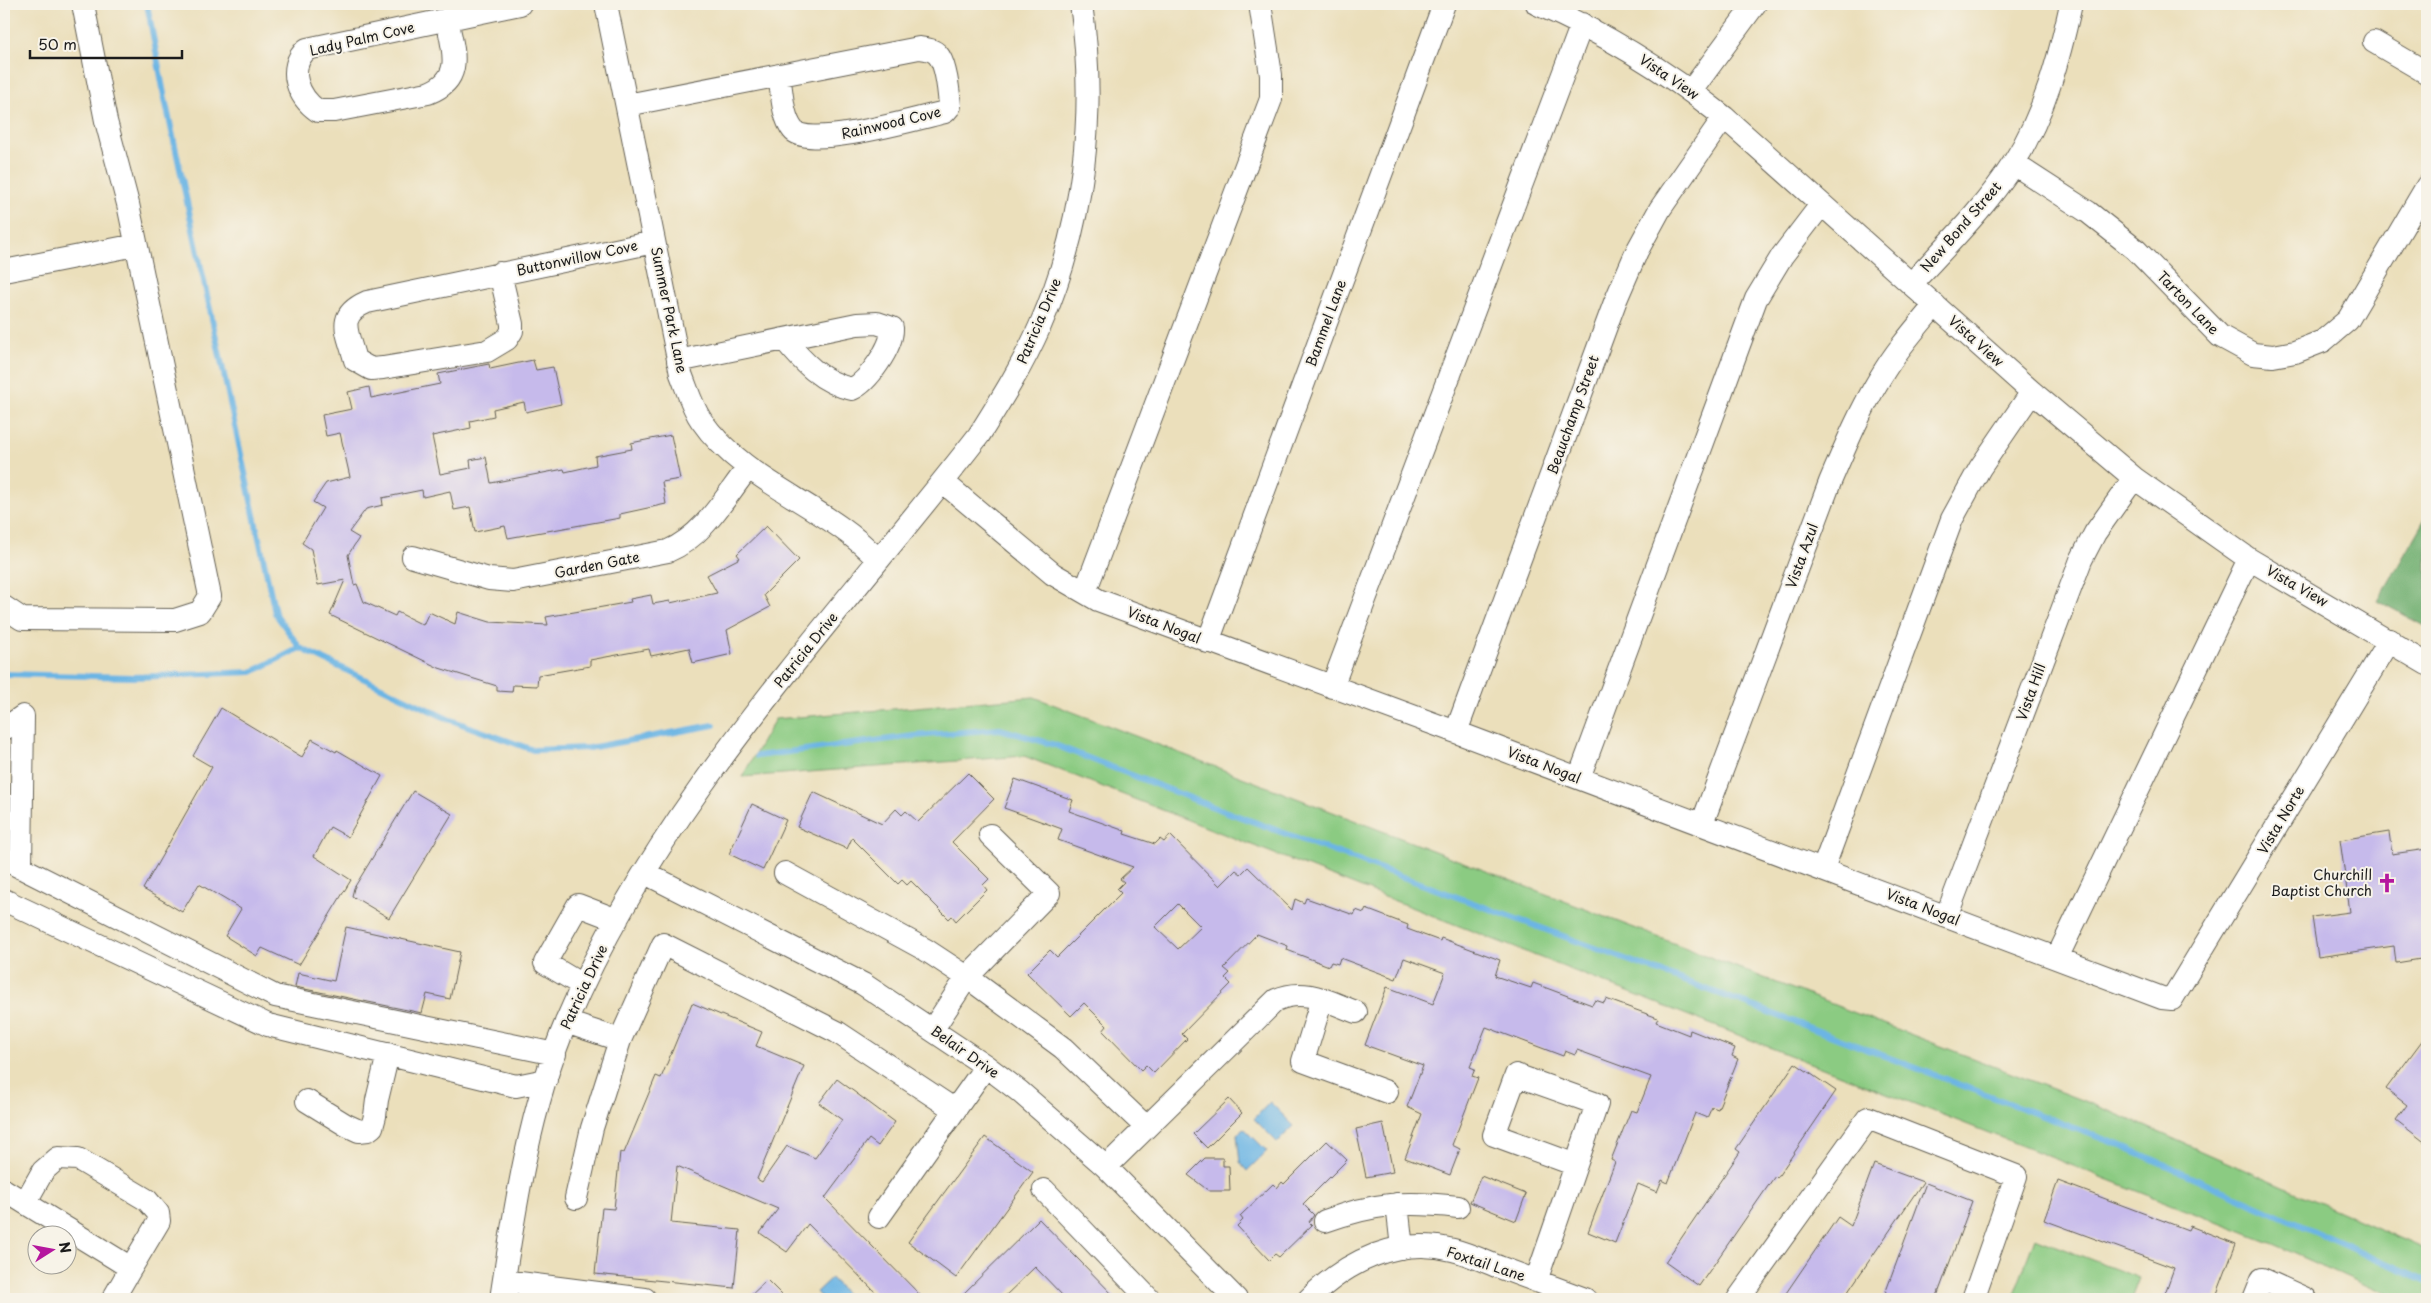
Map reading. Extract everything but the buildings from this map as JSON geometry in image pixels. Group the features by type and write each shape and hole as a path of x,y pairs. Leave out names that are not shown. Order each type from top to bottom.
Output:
{"street":[{"path":"4,607 22,619 175,620 200,612 210,596 128,204 106,121 83,4"},
{"name":"Lady Palm Cove","path":"447,19 454,60 452,73 447,82 439,89 428,93 334,111 318,111 302,96 296,74 296,64 307,49 447,19 520,4"},
{"name":"Summer Park Lane","path":"606,4 678,361 700,419 726,448 748,468 861,542 878,560"},
{"name":"Patricia Drive","path":"502,1290 516,1203 546,1080 566,1022 592,963 672,829 740,734 979,435 1012,382 1040,326 1062,267 1077,206 1086,144 1088,82 1081,4"},
{"path":"1085,592 1271,100 1272,75 1260,4"},
{"name":"Bammel Lane","path":"1208,642 1444,4"},
{"name":"Vista View","path":"1537,4 1582,24 1645,59 1692,91 1912,283 2032,392 2134,478 2250,559 2390,640 2427,664"},
{"path":"1692,91 1755,4"},
{"name":"New Bond Street","path":"1912,283 1978,212 2014,164 2046,98 2061,52 2071,4"},
{"path":"1332,687 1582,24"},
{"path":"2374,42 2427,73"},
{"name":"Rainwood Cove","path":"627,105 779,74 919,48 930,50 938,55 942,64 950,106 945,112 871,129 822,138 811,138 801,136 793,130 787,118 779,74"},
{"name":"Beauchamp Street","path":"1456,732 1615,302 1637,251 1660,209 1724,117"},
{"name":"Tarton Lane","path":"2014,164 2088,212 2136,250 2220,336 2254,354 2273,356 2295,352 2323,341 2348,320 2427,186"},
{"path":"1580,778 1756,299 1782,256 1821,204"},
{"name":"Buttonwillow Cove","path":"500,273 512,324 512,331 507,339 487,350 383,368 371,369 355,360 346,323 348,314 355,307 367,302 500,273 654,242"},
{"path":"4,271 136,245"},
{"name":"Vista Azul","path":"1702,824 1830,482 1853,429 1880,378 1913,330 1935,304"},
{"path":"678,361 784,339"},
{"path":"1823,870 1952,519 1980,468 2032,392"},
{"name":"Garden Gate","path":"412,557 489,579 513,582 668,550 682,545 696,534 748,468"},
{"name":"Vista Hill","path":"1947,915 2081,560 2095,533 2134,478"},
{"name":"Vista Nogal","path":"942,482 1053,574 1098,600 1947,915 2162,998 2172,999"},
{"path":"2057,958 2250,559"},
{"name":"Vista Norte","path":"2172,999 2390,640"},
{"path":"4,729 23,716 13,864 275,996 555,1054"},
{"path":"933,1029 967,977 1049,893 990,834"},
{"name":"Belair Drive","path":"645,873 864,984 986,1066 1019,1091 1106,1167 1236,1299"},
{"path":"785,873 926,950 967,977 1063,1048 1141,1122"},
{"path":"4,900 268,1025 516,1086 546,1080"},
{"path":"582,986 545,963 578,904 618,920"},
{"path":"576,1198 592,1128 620,1040 663,944 837,1032 955,1110"},
{"path":"1106,1167 1141,1122 1276,1000 1289,994 1306,993 1356,1012"},
{"path":"1322,999 1303,1061 1387,1092"},
{"path":"566,1022 620,1040"},
{"path":"307,1101 346,1125 359,1131 368,1130 376,1116 377,1100 388,1054"},
{"path":"879,1217 986,1066"},
{"path":"1536,1280 1576,1165 1597,1104 1516,1075 1494,1136 1576,1165"},
{"path":"1738,1299 1868,1118 2016,1176 1973,1299"},
{"path":"25,1203 43,1171 58,1158 78,1159 147,1200 158,1213 159,1221 113,1299"},
{"path":"4,1190 131,1268"},
{"path":"1044,1190 1149,1299"},
{"path":"1325,1222 1360,1209 1397,1204 1424,1203 1458,1207"},
{"path":"1397,1204 1402,1248"},
{"name":"Foxtail Lane","path":"1309,1299 1345,1268 1372,1255 1402,1248 1452,1250 1585,1299"},
{"path":"2254,1299 2262,1279 2306,1299"},
{"path":"502,1290 646,1299"}],"green space":[{"path":"2427,515 2427,627 2378,601"},
{"path":"1034,697 2115,1113 2427,1250 2427,1299 2397,1299 2273,1244 1024,756 742,777 775,719"},
{"path":"2035,1238 2139,1278 2131,1299 2012,1299"}],"water":[{"path":"1270,1102 1294,1126 1277,1142 1254,1119"},
{"path":"1244,1128 1267,1151 1247,1171 1240,1163 1237,1135"},
{"path":"831,1278 851,1299 822,1299 816,1292"}],"waterway":[{"path":"147,4 165,99 275,613 300,648 448,719 533,750 589,748 714,725"},
{"path":"4,674 134,677 252,672 300,648"},
{"path":"757,756 914,736 1000,729 1055,745 1208,805 1763,1010 2127,1148 2427,1281"}],"place":[{"name":"Churchill Baptist Church","path":"2387,883"}]}
